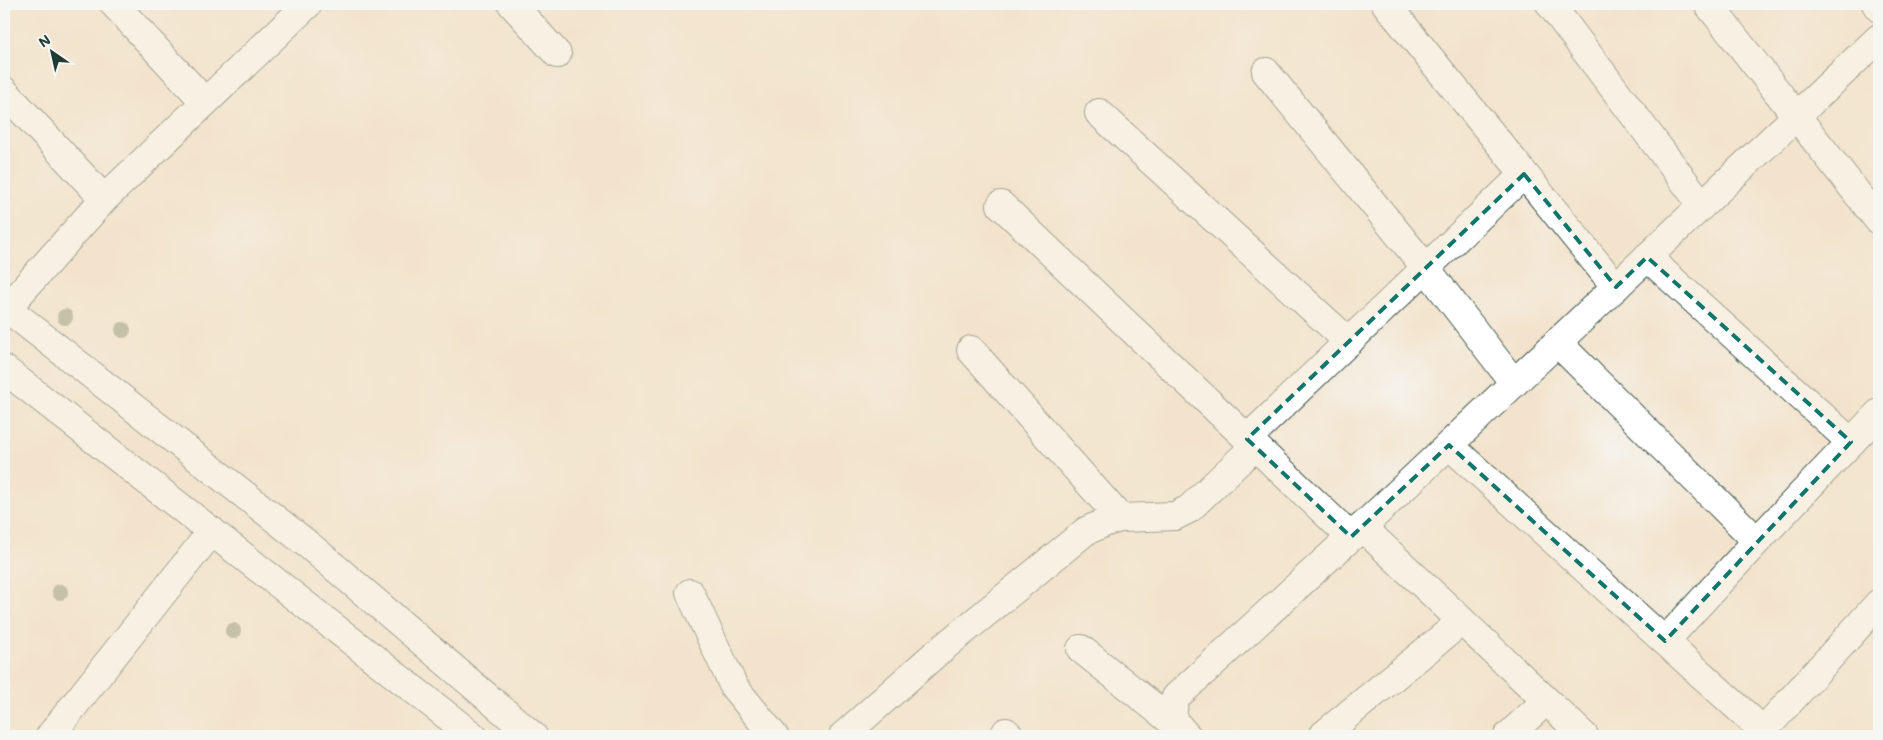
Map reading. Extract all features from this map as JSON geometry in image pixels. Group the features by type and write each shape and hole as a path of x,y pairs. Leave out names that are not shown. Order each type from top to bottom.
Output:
{"street":[{"path":"114,4 205,102"},
{"path":"308,4 104,199 5,308 311,547 533,736"},
{"path":"512,4 558,54"},
{"path":"1386,4 1616,287"},
{"path":"1550,4 1702,204"},
{"path":"1708,4 1879,221"},
{"path":"1876,4 1879,8"},
{"path":"1181,730 1172,710 1176,697 1449,445 1879,38"},
{"path":"1266,72 1426,268 1514,383"},
{"path":"4,91 104,199"},
{"path":"1099,113 1349,342"},
{"path":"843,736 927,660 1086,531 1120,518 1175,516 1189,509 1349,342 1524,174"},
{"path":"1001,205 1251,443 1462,621 1584,736"},
{"path":"1647,257 1851,442"},
{"path":"1557,342 1757,541"},
{"path":"972,350 1120,518"},
{"path":"4,369 212,531 461,734"},
{"path":"1665,641 1879,413"},
{"path":"1449,445 1766,734 1879,603"},
{"path":"50,736 212,531"},
{"path":"690,593 734,687 774,736"},
{"path":"1322,736 1462,621"},
{"path":"1081,649 1181,730"},
{"path":"1508,736 1546,701"}],"highlighted area":[{"path":"1524,174 1616,287 1647,257 1851,442 1665,641 1449,445 1351,537 1247,439"}]}
